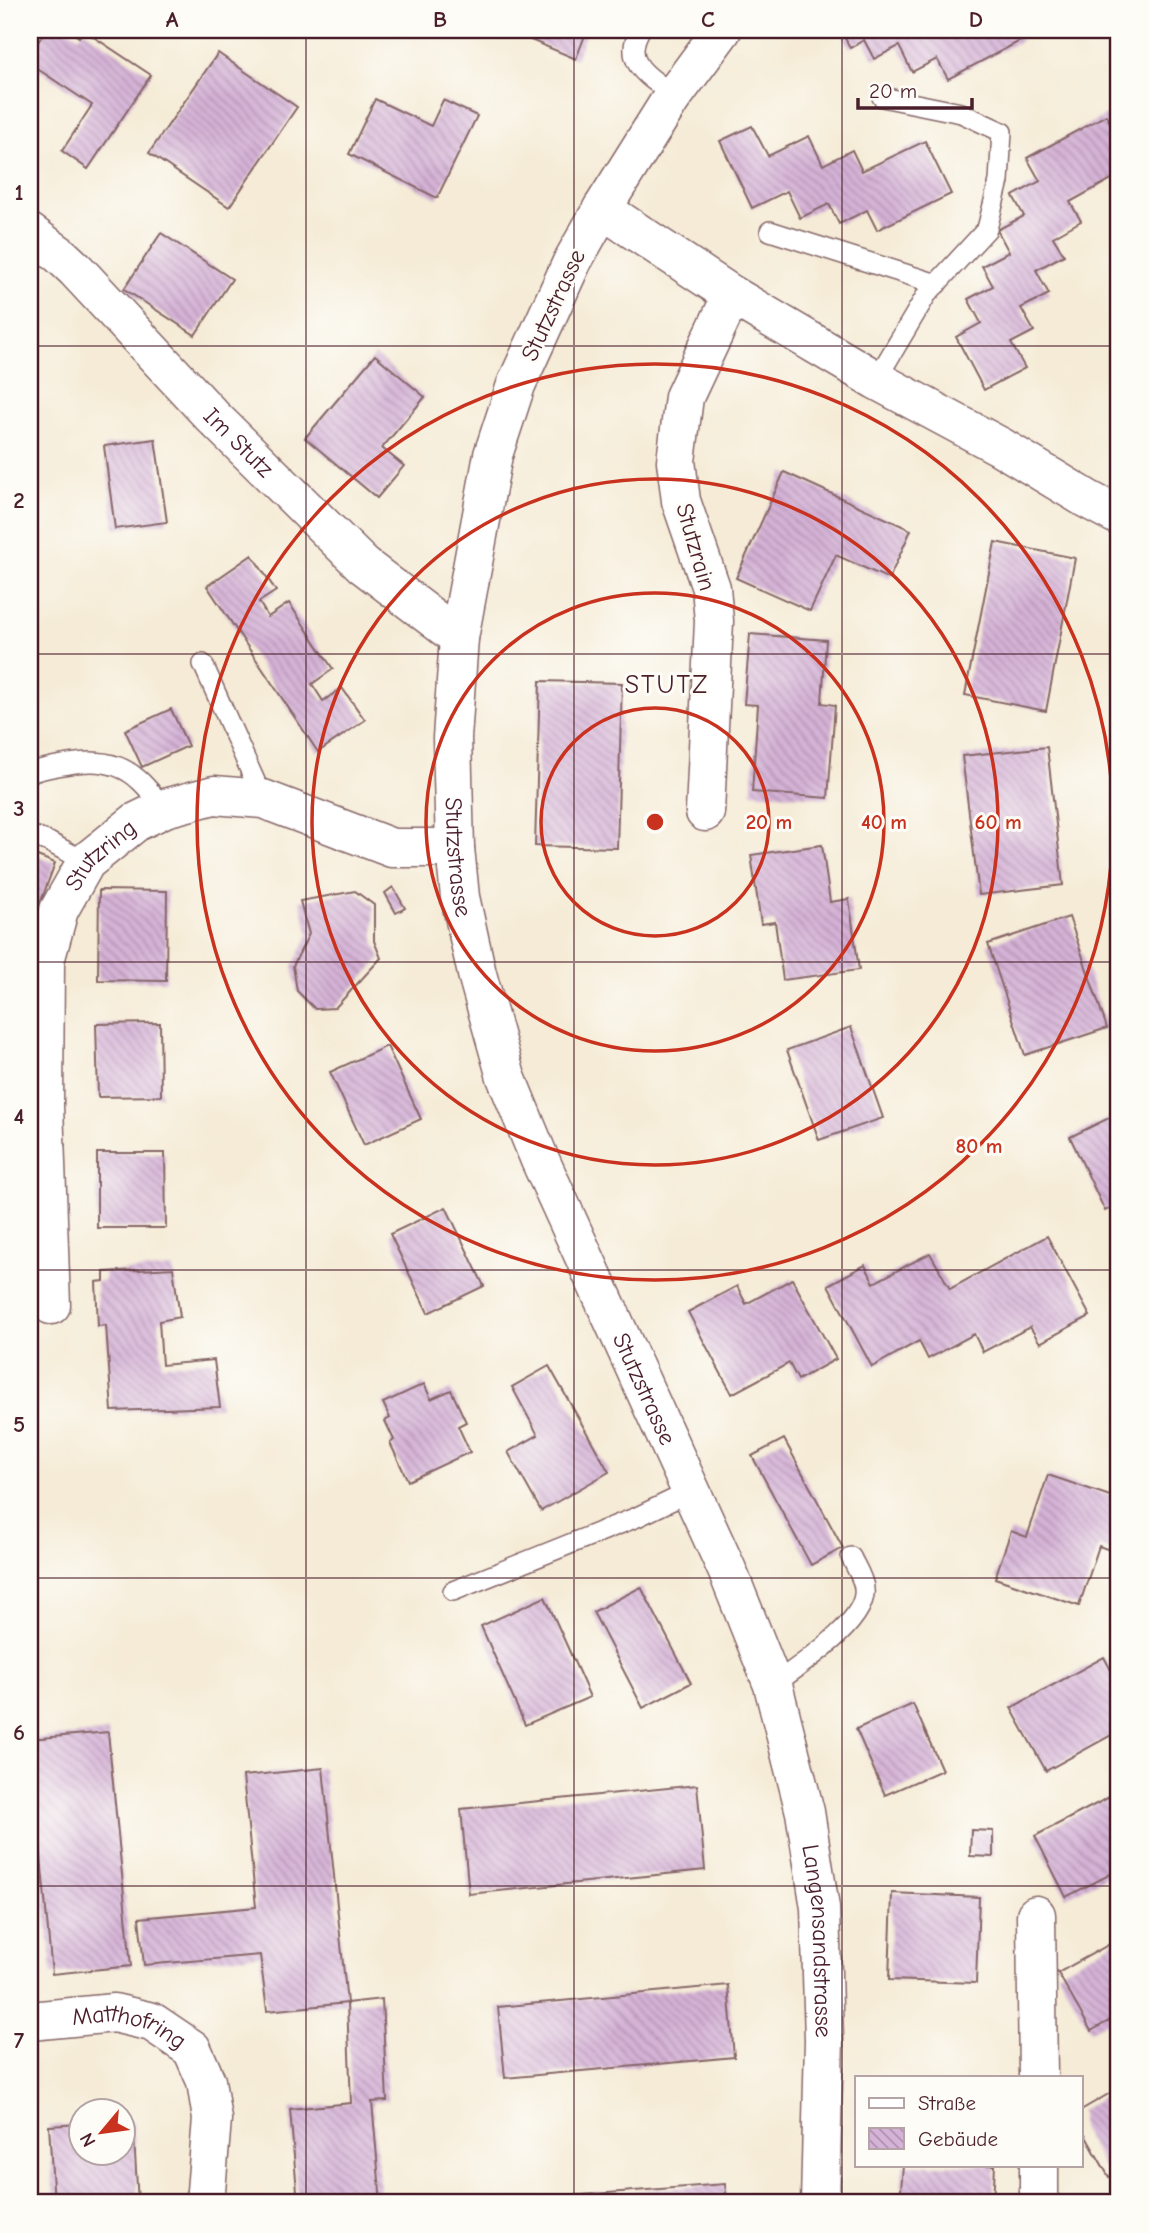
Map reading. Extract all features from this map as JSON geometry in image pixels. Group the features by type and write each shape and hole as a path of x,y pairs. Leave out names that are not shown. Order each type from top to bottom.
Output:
{"street":[{"name":"Stutzstrasse","path":"722,30 674,95 572,262 516,385 493,455 459,638 452,738 455,848 460,897 477,974 506,1077 540,1160 689,1492 727,1570 773,1685"},
{"path":"602,209 732,295 876,380 1001,447 1087,499 1118,512"},
{"name":"Im Stutz","path":"30,233 76,270 212,416 363,565 459,638"},
{"name":"Stutzrain","path":"705,811 714,621 711,588 681,501 676,461 684,397 732,295"},
{"name":"Stutzring","path":"51,1305 39,1227 37,1106 45,961 59,910 86,862 136,822 164,808 214,795 263,799 392,848 455,848"},
{"name":"Langensandstrasse","path":"773,1685 805,1812 820,1908 824,2040 820,2203"},
{"path":"1035,1915 1038,2076"},
{"name":"Matthofring","path":"30,2021 114,2013 152,2022 192,2049 206,2081 212,2119 205,2203"},
{"path":"1039,2166 1039,2203"}],"lane":[{"path":"640,30 633,42 632,51 643,72 674,95"},
{"path":"876,380 927,295 987,229 999,181 1002,132 961,113 882,97"},
{"path":"770,231 937,284"},
{"path":"203,664 263,799"},
{"path":"30,772 78,761 111,763 137,778 164,808"},
{"path":"30,835 86,862"},
{"path":"453,1591 637,1517 689,1492"},
{"path":"773,1685 833,1639 857,1613 865,1588 851,1557"}],"building":[{"path":"46,30 68,30 79,37 83,30 151,75 88,169 62,151 92,105 30,64 30,54"},
{"path":"507,30 587,30 576,59"},
{"path":"841,30 1016,30 1022,40 948,79 937,59 912,72 899,46 874,59 864,40 850,48"},
{"path":"218,53 297,107 229,207 149,153"},
{"path":"375,99 431,126 443,100 477,116 437,198 349,154"},
{"path":"1106,115 1119,139 1119,175 1070,202 1081,221 1053,237 1064,255 1036,270 1049,294 1021,308 1034,331 1011,343 1025,368 984,390 956,337 981,323 968,299 993,286 982,266 1009,252 997,230 1024,216 1013,196 1040,181 1027,158"},
{"path":"752,126 768,156 809,136 823,165 852,150 862,171 925,141 951,194 877,230 867,210 839,224 829,204 800,218 787,191 752,208 720,141"},
{"path":"161,233 232,279 195,335 124,289"},
{"path":"375,355 425,397 382,448 404,466 377,498 305,438"},
{"path":"155,439 167,522 115,529 104,446"},
{"path":"784,472 911,530 889,579 836,555 810,611 736,578"},
{"path":"995,542 1075,558 1046,711 965,695"},
{"path":"252,555 276,591 259,602 268,617 289,603 333,669 312,684 323,701 342,688 365,720 318,752 207,586"},
{"path":"750,634 826,640 822,703 835,705 828,798 752,792 758,705 744,704"},
{"path":"540,681 622,683 617,848 535,846"},
{"path":"171,709 188,746 142,767 125,730"},
{"path":"1047,747 1063,885 979,895 962,756"},
{"path":"822,845 830,902 849,899 859,970 783,980 775,922 761,924 751,855"},
{"path":"30,853 55,863 30,931"},
{"path":"393,887 405,908 396,913 385,893"},
{"path":"99,890 167,891 166,981 98,980"},
{"path":"355,891 374,905 374,941 381,958 335,1008 315,1009 297,991 293,966 309,934 300,901"},
{"path":"1069,917 1107,1028 1025,1055 988,944"},
{"path":"160,1023 161,1096 98,1097 96,1024"},
{"path":"851,1027 883,1118 819,1140 787,1050"},
{"path":"387,1046 421,1119 364,1145 330,1072"},
{"path":"1119,1113 1119,1204 1105,1211 1070,1137"},
{"path":"97,1153 165,1153 166,1228 97,1228"},
{"path":"446,1207 484,1286 428,1313 390,1234"},
{"path":"1047,1236 1090,1316 1040,1343 1030,1327 983,1352 974,1334 928,1359 919,1341 872,1367 828,1285 865,1265 874,1283 930,1253 950,1289"},
{"path":"173,1268 180,1317 159,1321 162,1365 214,1360 220,1407 112,1411 106,1325 98,1326 96,1282 104,1281 104,1272"},
{"path":"792,1279 836,1359 798,1380 789,1363 732,1394 688,1312 737,1286 746,1304"},
{"path":"549,1366 609,1472 541,1511 508,1452 538,1435 512,1387"},
{"path":"424,1384 431,1399 451,1390 466,1422 458,1426 470,1452 408,1481 390,1443 394,1440 385,1421 390,1418 383,1403"},
{"path":"784,1439 843,1548 811,1565 752,1456"},
{"path":"1048,1475 1119,1499 1119,1539 1115,1552 1099,1546 1079,1606 995,1578 1011,1531 1027,1537"},
{"path":"641,1587 691,1683 643,1708 593,1612"},
{"path":"545,1597 590,1697 525,1725 481,1626"},
{"path":"1104,1657 1119,1685 1119,1731 1046,1771 1011,1708"},
{"path":"913,1704 942,1770 885,1795 856,1729"},
{"path":"108,1732 131,1966 52,1974 30,1739"},
{"path":"323,1768 347,2003 267,2011 260,1955 144,1965 139,1918 256,1907 243,1776"},
{"path":"697,1785 705,1870 469,1894 461,1809"},
{"path":"1119,1792 1119,1870 1066,1897 1035,1836"},
{"path":"971,1830 993,1831 993,1857 970,1856"},
{"path":"892,1893 979,1897 976,1983 889,1980"},
{"path":"1119,1939 1119,2015 1091,2031 1058,1973"},
{"path":"728,1985 734,2057 505,2078 498,2007"},
{"path":"382,1999 387,2101 372,2102 381,2203 298,2203 290,2109 351,2103 347,2003"},
{"path":"1119,2088 1119,2171 1109,2177 1082,2130 1082,2109"},
{"path":"66,2125 66,2166 136,2166 138,2203 54,2203 49,2126"},
{"path":"903,2166 995,2166 993,2203 900,2203"},
{"path":"725,2184 727,2203 504,2203 504,2201"}],"district":[{"name":"STUTZ","path":"667,685"}]}
